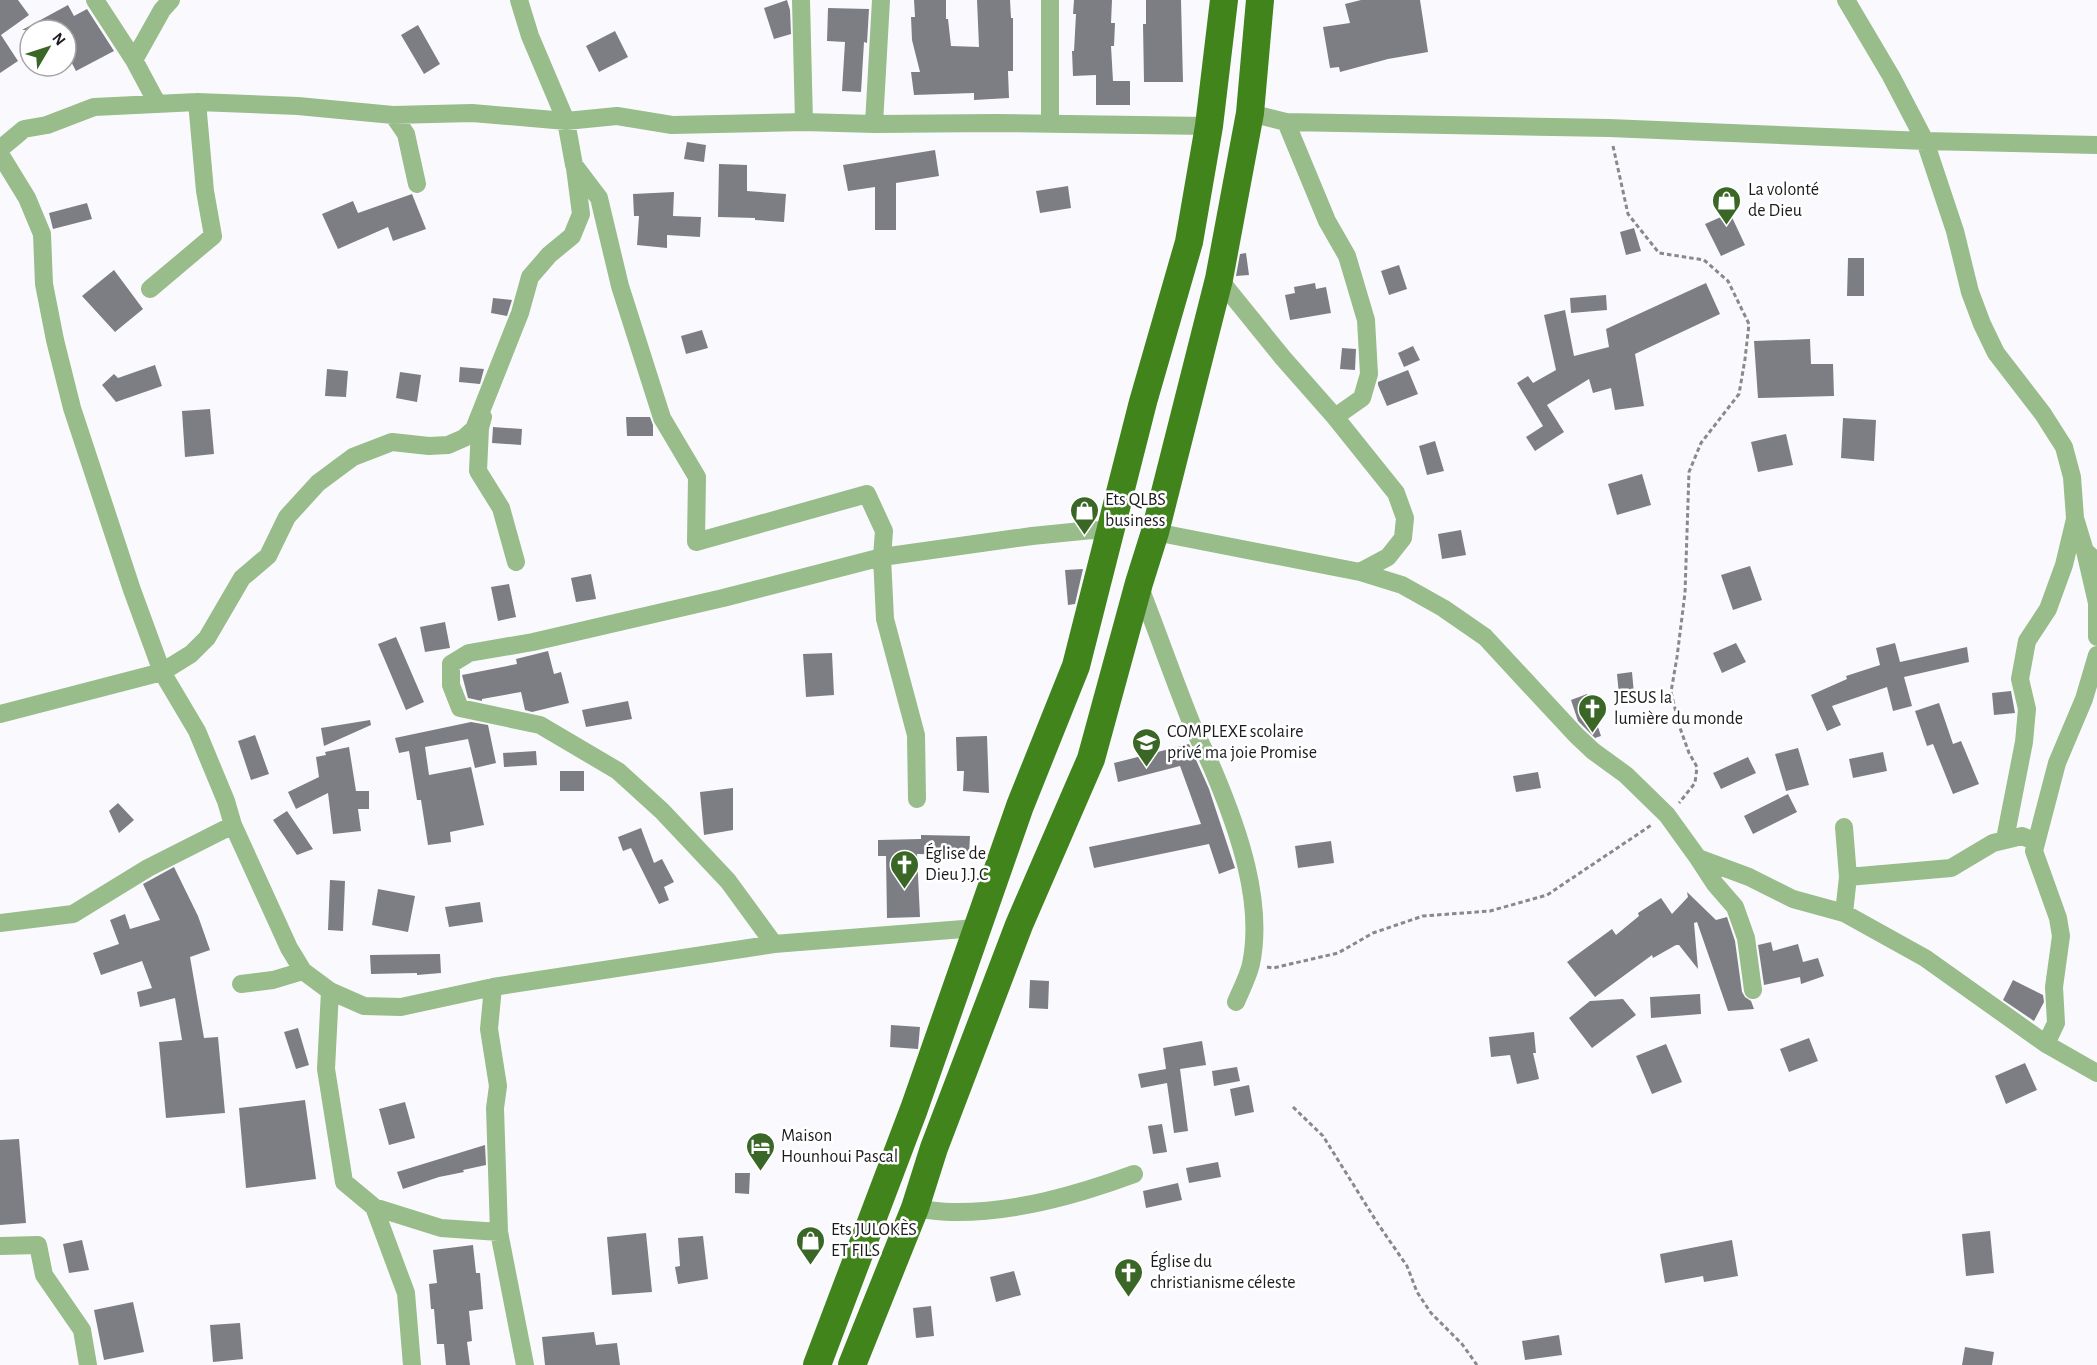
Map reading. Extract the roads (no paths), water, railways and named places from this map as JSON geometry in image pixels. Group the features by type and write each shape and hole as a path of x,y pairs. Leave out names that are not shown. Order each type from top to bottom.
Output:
{"main road":[{"path":"817,1365 914,1109 975,928 1020,806 1076,666 1143,402 1189,242 1209,126 1224,0"},
{"path":"852,1365 915,1208 933,1148 1019,925 1091,759 1155,532 1220,279 1250,113 1260,0"}],"street":[{"path":"94,0 134,60 157,103"},
{"path":"134,60 162,10 171,0"},
{"path":"0,714 162,672 191,654 207,638 242,579 268,556 287,517 318,483 352,457 392,442 429,446 447,445 464,438 474,429 520,313 530,277 549,255 572,236 581,214 566,121 530,36 519,0"},
{"path":"801,0 804,122"},
{"path":"873,124 881,0"},
{"path":"1050,0 1050,124"},
{"path":"1846,0 1891,76 1924,141 1955,231 1982,324 1996,353 2043,414 2064,447 2072,477 2075,518 2064,565 2048,609 2027,641 2020,679 2027,709 2024,742 2005,839"},
{"path":"0,149 24,129 47,125 94,107 197,102 298,106 393,115 472,113 566,121 617,116 672,125 804,122 1209,126"},
{"path":"150,289 213,236 205,191 197,102"},
{"path":"1250,113 1286,122 1609,128 1924,141 2097,145"},
{"path":"393,115 406,134 417,184"},
{"path":"1286,122 1327,221 1347,255 1366,320 1370,374 1362,398 1335,417"},
{"path":"0,154 27,198 42,234 44,284 72,408 132,590 162,672 197,731 226,801 233,825 289,948 303,970 330,992 364,1006 401,1007 493,987 774,944 975,928"},
{"path":"574,165 599,198 620,286 662,418 697,477 696,542 867,494 884,531 882,557 885,620 916,735 917,799"},
{"path":"1220,279 1396,493 1405,518 1403,538 1388,556 1360,572"},
{"path":"495,375 480,428 478,471 501,508 516,562"},
{"path":"2075,518 2091,556 2097,603 2097,637"},
{"path":"774,944 728,881 662,811 618,771 540,725 460,708 451,685 451,664 470,653 533,642 723,598 882,557 1032,536 1092,530 1110,531"},
{"path":"1155,532 1360,572 1402,585 1443,608 1485,637 1576,735 1593,751 1626,775 1667,815 1715,884 1735,908 1746,938 1754,990"},
{"path":"1139,583 1192,724 1214,772 1247,869 1254,941 1251,965 1236,1002"},
{"path":"2046,1044 2056,1023 2054,987 2061,936 2058,918 2034,850 2057,763 2084,699 2097,654"},
{"path":"0,923 73,914 148,868 233,825"},
{"path":"1844,827 1848,878 1844,912"},
{"path":"1848,878 1951,868 1993,843 2005,839 2022,836 2036,842"},
{"path":"1698,858 1749,877 1793,899 1844,912 1925,958 2046,1044 2097,1073"},
{"path":"241,984 273,980 303,970"},
{"path":"493,987 489,1029 498,1086 495,1108 499,1232 525,1365"},
{"path":"330,992 326,1068 344,1182 374,1207 441,1228 499,1232"},
{"path":"915,1208 950,1213 988,1211 1089,1190 1134,1174"},
{"path":"374,1207 406,1293 412,1365"},
{"path":"0,1246 38,1245 44,1275 82,1330 88,1365"}],"place":[{"name":"La volonté de Dieu","path":"1727,226"},
{"name":"Ets QLBS business","path":"1084,536"},
{"name":"JESUS la lumière du monde","path":"1593,734"},
{"name":"COMPLEXE scolaire privé ma joie Promise","path":"1146,768"},
{"name":"Église de Dieu J.J.C","path":"904,890"},
{"name":"Maison Hounhoui Pascal","path":"760,1172"},
{"name":"Ets JULOKÈS ET FILS","path":"810,1266"},
{"name":"Église du christianisme céleste","path":"1129,1298"}]}
